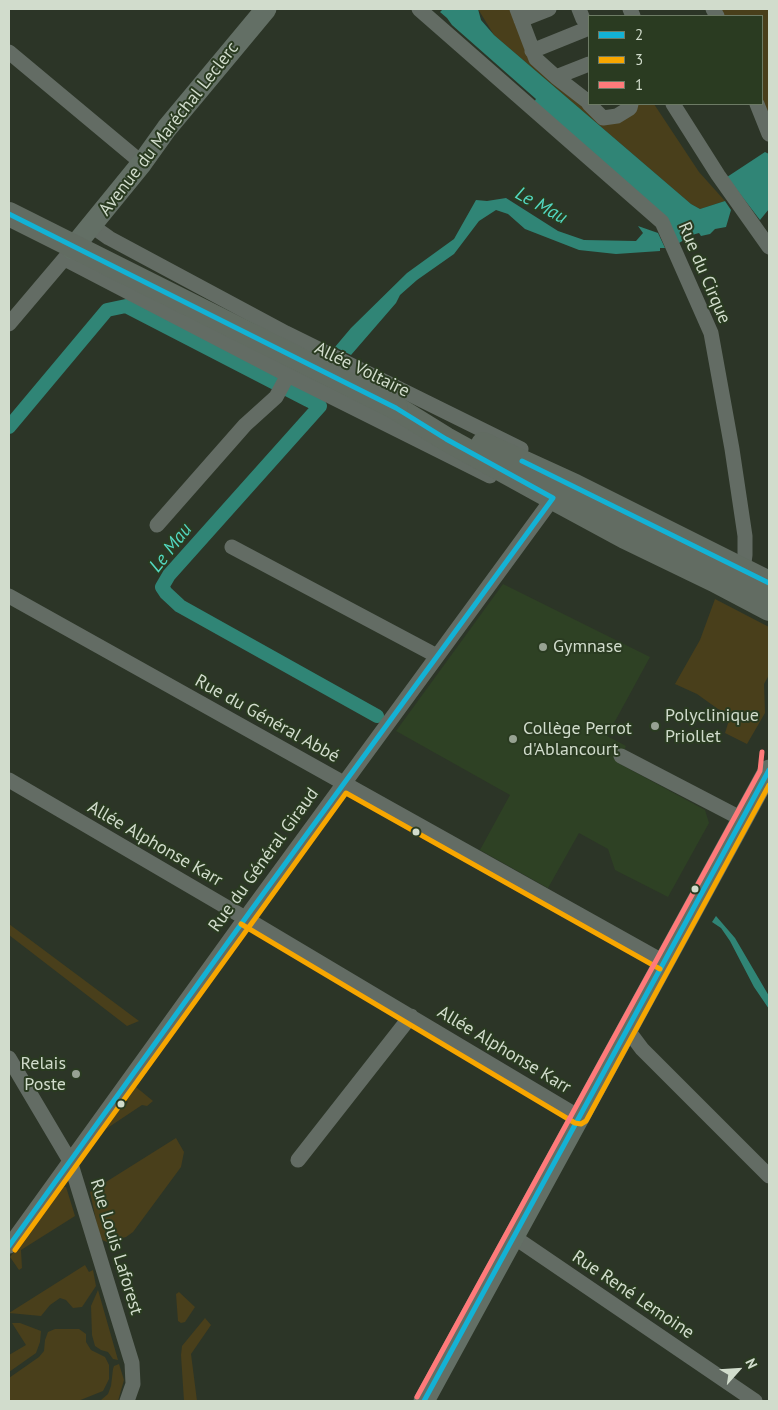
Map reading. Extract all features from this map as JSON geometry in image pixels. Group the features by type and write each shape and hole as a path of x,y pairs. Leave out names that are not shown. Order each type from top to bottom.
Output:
{"main road":[{"name":"Avenue du Maréchal Leclerc","path":"69,254 142,163 167,128 266,9"},
{"path":"9,214 396,408"},
{"name":"Allée Voltaire","path":"396,408 446,439 625,537 769,609"},
{"name":"Allée Voltaire","path":"396,408 524,462 769,583"},
{"path":"424,1401 742,819 768,765"}],"street":[{"name":"Rue du Cirque","path":"419,9 662,222 711,333 732,449 745,536 743,570"},
{"path":"549,9 519,14 532,51 536,59 556,78 588,101"},
{"path":"579,9 588,25"},
{"path":"532,51 588,26"},
{"path":"9,52 142,163"},
{"path":"556,78 588,64"},
{"path":"592,105 603,118 617,116 630,108 631,105"},
{"path":"674,105 726,186 769,247"},
{"path":"757,105 769,134"},
{"name":"Allée Voltaire","path":"92,226 109,238 286,333 604,490 622,501 631,514"},
{"path":"9,324 69,254"},
{"name":"Allée Voltaire","path":"69,254 286,378 514,487 553,498"},
{"path":"157,525 245,425 276,397 286,378"},
{"name":"Rue du Général Giraud","path":"9,1246 245,918 553,498"},
{"path":"232,547 437,656"},
{"name":"Rue du Général Abbé","path":"9,596 664,962"},
{"path":"621,756 742,819"},
{"name":"Allée Alphonse Karr","path":"9,780 579,1117"},
{"name":"Allée Alphonse Karr","path":"298,1160 410,1016"},
{"path":"627,1029 642,1049 769,1176"},
{"name":"Rue Louis Laforest","path":"9,1058 70,1161 132,1363 133,1384 127,1401"},
{"name":"Rue René Lemoine","path":"514,1237 755,1401"}],"shaded area":[{"path":"478,9 514,9 526,42 602,121 632,105 655,105 699,172 725,201 700,209 691,204 494,35"},
{"path":"712,9 769,9 769,125 762,105 763,15 715,15"},
{"name":"Collège Perrot d'Ablancourt","path":"503,584 650,657 607,736 626,746 618,763 705,810 709,823 668,897 615,870 608,849 579,833 548,888 480,850 510,795 396,731"},
{"path":"715,599 769,627 769,675 764,684 765,713 747,744 725,733 731,714 718,709 697,694 675,684 700,640"},
{"path":"9,924 139,1021 127,1026 9,935"},
{"path":"136,1087 153,1101 147,1106 142,1105 106,1129 121,1107 123,1108 128,1102 126,1100"},
{"path":"176,1138 184,1152 181,1167 133,1232 126,1237 107,1242 100,1239 90,1192"},
{"path":"63,1187 66,1187 75,1216 21,1250 22,1268 19,1270 10,1257"},
{"path":"85,1265 89,1272 93,1270 96,1286 82,1307 73,1308 66,1300 60,1298 50,1305 41,1316 9,1313"},
{"path":"98,1290 118,1360 113,1359 108,1352 95,1346 92,1335 91,1306"},
{"path":"179,1292 195,1307 185,1322 181,1323 178,1321 176,1294"},
{"path":"205,1318 211,1325 191,1354 197,1401 184,1401 182,1346"},
{"path":"12,1323 20,1323 41,1331 36,1353 9,1372 9,1355 26,1345"},
{"path":"55,1329 79,1329 86,1334 86,1342 91,1350 105,1357 109,1365 109,1379 103,1391 78,1401 11,1401 9,1399 9,1378 39,1357 44,1351 48,1332"},
{"path":"119,1364 124,1380 118,1401 96,1401 101,1400 108,1394 114,1366"}],"water":[{"path":"443,9 478,9 481,20 494,35 691,204 700,209 725,201 731,210 726,227 715,229 710,234 701,236 699,233 692,235 679,243 534,102 536,99 452,25 440,12"},
{"path":"765,152 769,154 769,209 760,220 727,177"},
{"path":"506,198 558,231 584,240 636,241 643,233 638,226 658,233 665,248 660,248 660,251 616,254 579,250 525,229 508,214 496,210 479,221 454,254 417,280 400,295 396,303 351,355 335,347 351,328 407,273 454,239 476,200 487,201"},
{"path":"716,916 735,938 769,996 769,1009 754,987 730,941 721,928 712,922"}],"waterway":[{"path":"9,427 107,310 126,306 308,400"},
{"name":"Le Mau","path":"313,393 308,400 320,406 169,575 162,587 180,606 377,716"}],"transit line":[{"name":"2","path":"9,214 396,408 446,439 553,498 252,909 9,1246"},
{"name":"2","path":"522,461 769,583"},
{"name":"1","path":"417,1397 760,771 762,752"},
{"name":"2","path":"424,1401 769,770"},
{"name":"3","path":"241,924 575,1123 581,1124 586,1121 769,785"},
{"name":"3","path":"15,1250 346,793 660,969"}],"place":[{"name":"Gymnase","path":"543,647"},
{"name":"Polyclinique Priollet","path":"655,726"},
{"name":"Collège Perrot d'Ablancourt","path":"513,739"},
{"name":"Relais Poste","path":"76,1074"}]}
